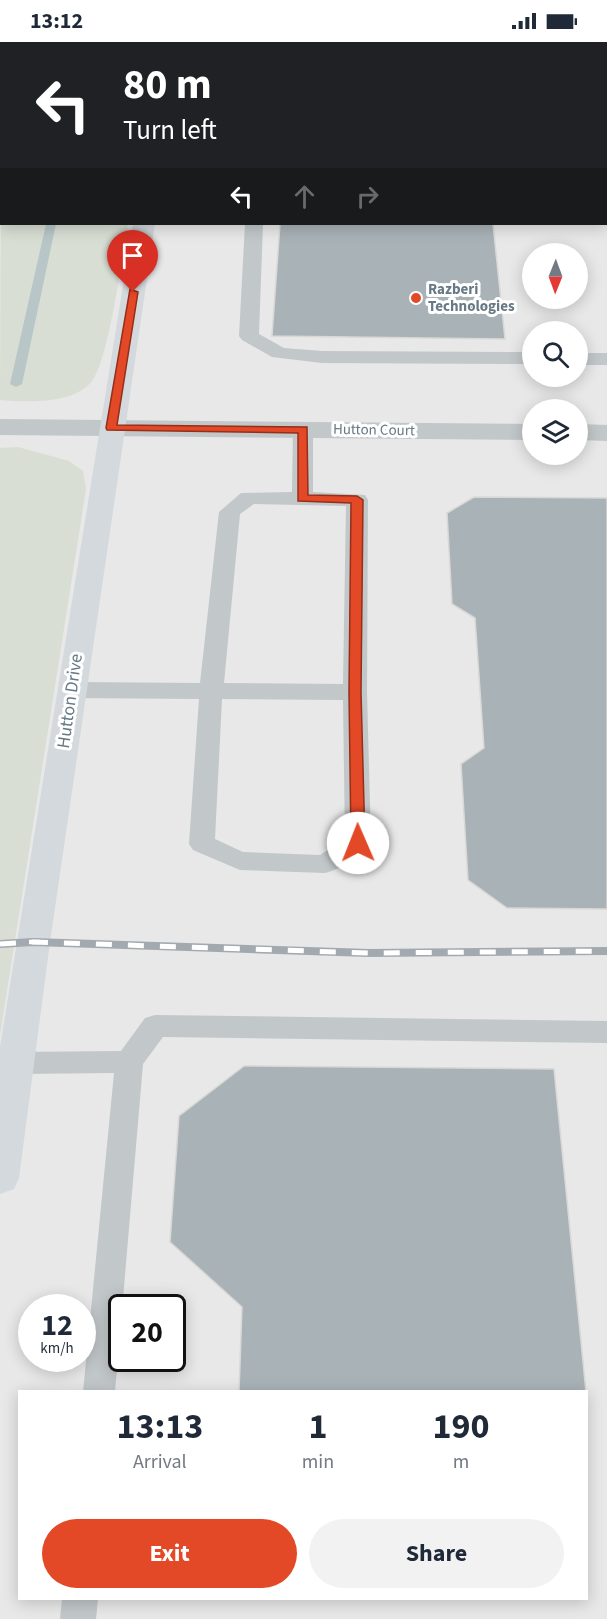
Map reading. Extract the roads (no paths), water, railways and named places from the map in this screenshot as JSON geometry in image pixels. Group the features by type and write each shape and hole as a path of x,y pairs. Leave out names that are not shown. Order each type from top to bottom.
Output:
{"street":[{"name":"Hutton Drive","path":"0,1178 111,428 144,225"},
{"name":"Hutton Court","path":"0,427 522,432"},
{"path":"588,432 607,433"}],"lane":[{"path":"254,225 249,336 279,353 322,357 522,358"},
{"path":"588,359 607,359"},
{"path":"302,498 303,430"},
{"path":"249,498 302,498 357,500 355,692 358,843 325,864 240,861 202,844 211,691 230,512 249,498"},
{"path":"72,690 355,692"},
{"path":"99,1390 129,1062 155,1026 607,1032"},
{"path":"16,1063 129,1062"},
{"path":"78,1619 80,1600"}],"waterway":[{"path":"16,384 51,225"}],"railway":[{"path":"0,944 33,942"},
{"path":"33,942 40,942"},
{"path":"33,942 369,953 607,951"}],"place":[{"name":"Razberi Technologies","path":"416,298"}]}
